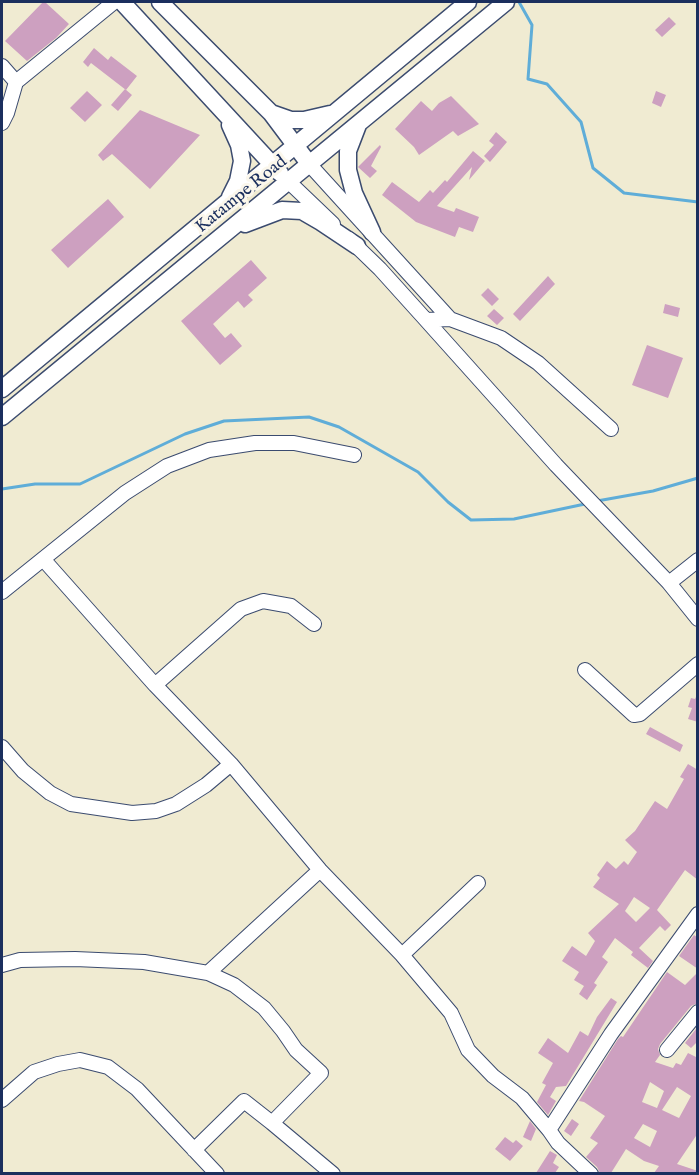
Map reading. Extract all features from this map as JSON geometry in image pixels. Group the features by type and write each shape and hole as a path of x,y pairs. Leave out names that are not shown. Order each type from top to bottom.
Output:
{"main road":[{"path":"122,2 289,182"},
{"path":"160,2 271,113 310,165"},
{"name":"Katampe Road","path":"2,389 468,2"},
{"name":"Katampe Road","path":"2,417 506,2"},
{"path":"218,104 239,145 242,161 238,181 227,203"},
{"path":"271,113 291,120 304,120 334,113"},
{"path":"358,124 348,151 348,170 354,193 372,232"},
{"path":"230,230 282,210 302,211 357,246"}],"street":[{"path":"2,123 16,82 114,2"},
{"path":"2,66 16,82"},
{"path":"310,165 450,319"},
{"path":"289,182 380,269 556,465 669,583 698,619"},
{"path":"426,320 450,319 501,338 538,363 611,429"},
{"path":"2,592 125,493 167,466 209,450 255,443 294,443 354,455"},
{"path":"43,559 155,685 231,764 320,870 402,955 451,1013 468,1050 493,1076 522,1098 558,1143 591,1173"},
{"path":"669,583 698,560"},
{"path":"155,685 241,609 263,601 291,606 314,624"},
{"path":"585,670 634,716 640,714 698,664"},
{"path":"2,747 23,771 50,793 71,804 132,813 156,811 176,804 206,785 231,764"},
{"path":"208,973 320,870"},
{"path":"402,955 478,884"},
{"path":"549,1130 611,1034 698,914"},
{"path":"2,965 20,960 75,959 144,962 208,973 234,985 264,1008 296,1050 321,1073 272,1123"},
{"path":"668,1050 698,1012"},
{"path":"2,1100 34,1072 58,1064 80,1060 108,1066 137,1089 217,1173"},
{"path":"194,1150 244,1101 333,1173"}],"building":[{"path":"43,2 69,24 56,38 27,61 5,41"},
{"path":"669,17 676,24 662,37 655,30"},
{"path":"94,48 108,60 111,56 137,76 126,90 91,63 88,67 83,62"},
{"path":"125,89 132,95 118,111 111,105"},
{"path":"87,91 102,105 85,122 70,108"},
{"path":"656,91 666,95 661,107 652,103"},
{"path":"451,96 479,124 458,136 453,131 419,155 395,129 421,101 432,111 439,103"},
{"path":"140,110 200,135 150,189 112,154 103,161 98,155"},
{"path":"496,132 507,142 490,162 484,156 494,145 489,141"},
{"path":"380,145 371,166 377,171 370,178 358,167"},
{"path":"473,151 485,161 469,180 472,167 437,206 454,212 456,208 479,217 473,232 459,227 455,237 416,222 382,195 392,182 419,202 430,190 433,193 445,180 447,182"},
{"path":"108,199 124,217 68,268 51,250"},
{"path":"251,260 267,278 248,295 253,300 244,308 238,301 213,324 225,338 231,333 242,346 220,365 181,321"},
{"path":"548,276 555,284 520,321 513,314"},
{"path":"488,288 499,299 492,306 481,295"},
{"path":"665,304 680,308 678,317 663,313"},
{"path":"494,309 504,318 497,325 487,316"},
{"path":"647,345 683,358 668,398 632,385"},
{"path":"697,695 698,722 688,719 692,708 688,707 691,698 695,699"},
{"path":"650,727 683,745 680,752 646,734"},
{"path":"688,764 698,770 698,880 685,870 657,910 671,925 665,931 660,926 639,948 653,961 648,968 631,955 633,952 615,938 602,957 608,962 594,983 597,985 587,1000 579,994 584,986 574,980 579,972 562,961 572,946 586,956 595,941 588,933 619,904 593,887 600,878 597,875 607,861 616,869 624,861 628,865 637,852 625,840 635,831 655,801 667,809 684,779 680,777","holes":["634,897 650,908 636,922 625,911"]},
{"path":"694,935 698,938 698,969 679,956"},
{"path":"667,972 685,985 698,972 698,1003 691,1006 660,1044 658,1049 660,1055 655,1062 673,1068 676,1063 681,1065 688,1053 698,1058 698,1133 677,1164 698,1171 698,1173 654,1173 659,1166 644,1161 626,1149 611,1173 600,1173 586,1157 598,1143 590,1138 605,1116 579,1101 618,1039 623,1037","holes":["650,1082 664,1091 657,1108 642,1102","677,1087 691,1096 679,1118 662,1110","643,1124 657,1131 650,1147 634,1138"]},
{"path":"611,998 617,1002 566,1086 556,1087 550,1097 556,1101 548,1115 537,1102 546,1085 542,1083 553,1063 538,1053 548,1038 568,1053 580,1031 588,1036 597,1017"},
{"path":"696,1029 698,1041 691,1048 685,1043"},
{"path":"572,1119 579,1124 571,1136 564,1131"},
{"path":"530,1121 536,1129 531,1141 523,1137"},
{"path":"505,1137 513,1143 516,1140 523,1146 510,1161 495,1149"},
{"path":"550,1151 557,1155 553,1163 559,1167 555,1173 536,1173"}],"waterway":[{"path":"519,2 532,25 528,79 547,84 581,122 593,168 624,193 698,202"},
{"path":"2,489 35,484 80,484 185,434 224,421 309,417 339,427 418,472 448,502 471,520 514,519 585,504"},
{"path":"597,501 653,491 698,478"}]}
